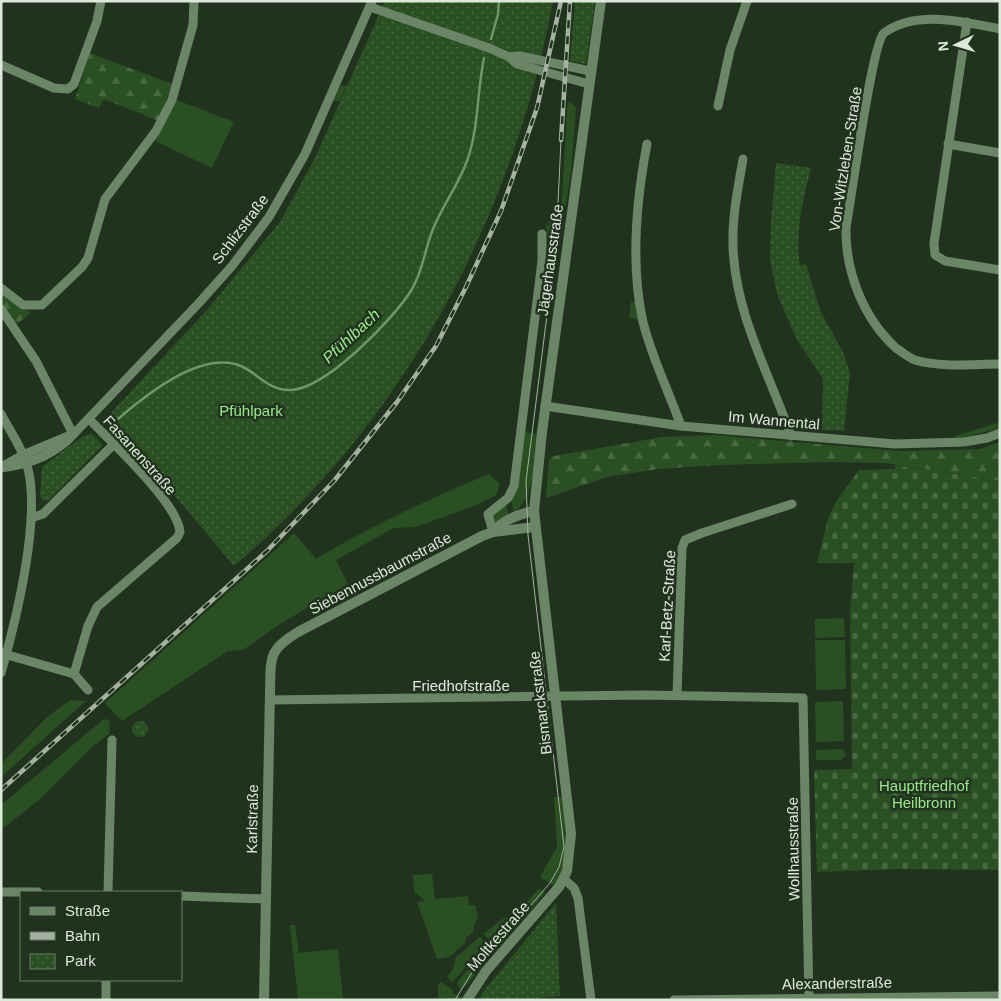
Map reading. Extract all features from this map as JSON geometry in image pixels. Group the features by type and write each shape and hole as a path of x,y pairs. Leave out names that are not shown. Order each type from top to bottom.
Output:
{"street":[{"path":"1,65 54,88 68,89 74,84 97,21 101,1"},
{"path":"1,288 23,305 42,305 82,267 88,258 105,199 156,131 172,100 186,57 193,25 194,1"},
{"name":"Jägerhausstraße","path":"534,525 546,406 601,1"},
{"path":"718,106 730,50 747,1"},
{"path":"371,4 509,57 517,64 589,84"},
{"name":"Schlizstraße","path":"1,467 27,464 55,451 90,420 220,278 269,217 305,154 371,4"},
{"name":"Von-Witzleben-Straße","path":"967,22 918,22 906,24 883,34 878,44 872,71 846,227 846,246 853,278 867,311 887,339 914,360 940,364 1000,364"},
{"path":"1000,29 967,22 934,243 935,255 945,261 1000,270"},
{"path":"509,57 520,56 590,72"},
{"path":"647,144 637,206 636,258 640,298 643,322 681,426"},
{"path":"948,144 1000,152"},
{"path":"743,159 734,231 737,282 754,343 779,400 791,436"},
{"name":"Jägerhausstraße","path":"493,532 488,514 508,498 514,486 542,261 542,234"},
{"path":"1,309 36,361 73,434"},
{"name":"Im Wannental","path":"546,406 681,426 895,444 933,445 987,438 1000,433"},
{"path":"1,414 27,464 31,488 31,518 19,598 4,654 1,673"},
{"name":"Fasanenstraße","path":"74,674 88,626 97,607 170,544 180,532 174,517 146,477 112,445 90,420"},
{"name":"Schlizstraße","path":"1,467 23,455 73,434"},
{"path":"31,518 43,514 112,445"},
{"name":"Karl-Betz-Straße","path":"677,695 682,548 686,540 792,504"},
{"name":"Siebennussbaumstraße","path":"493,532 498,526 512,518 534,511"},
{"name":"Siebennussbaumstraße","path":"281,642 493,532 534,525"},
{"name":"Bismarckstraße","path":"534,525 571,834 570,860 564,879 554,894"},
{"name":"Karlstraße","path":"264,1000 270,700 273,656 281,642"},
{"path":"4,654 74,674 88,690"},
{"name":"Friedhofstraße","path":"270,700 677,695 803,698"},
{"name":"Wollhausstraße","path":"803,698 809,998"},
{"path":"108,891 112,740"},
{"path":"564,879 574,888 578,898 591,1000"},
{"path":"1,892 20,892"},
{"name":"Moltkestraße","path":"467,1000 486,971 554,894"},
{"path":"182,896 266,899"},
{"path":"106,981 106,1000"},
{"name":"Alexanderstraße","path":"674,1000 1000,996"}],"green space":[{"name":"Pfühlpark","path":"385,1 553,1 535,82 510,161 479,237 442,311 399,381 350,447 295,509 234,566 108,416 206,311 280,222 315,158"},
{"path":"575,1 595,1 586,64 570,61"},
{"path":"90,53 172,84 159,121 104,99 99,108 75,99"},
{"path":"347,85 340,101 333,101 340,86"},
{"path":"177,100 234,122 212,168 155,141"},
{"path":"570,101 576,108 571,173 555,270 548,265 548,261 552,261 552,248 549,247 546,225 549,225 549,217 561,218 567,109 568,102 572,104"},
{"path":"776,163 811,168 799,228 800,265 806,264 820,310 844,354 850,373 844,431 822,430 823,379 797,340 777,294 770,259"},
{"path":"1,293 21,309 32,312 17,324 1,306"},
{"path":"637,300 642,320 629,318 631,302"},
{"path":"1000,422 1000,428 958,439 956,436"},
{"path":"524,432 537,434 533,476 526,496 514,513 511,500"},
{"path":"91,433 103,445 49,500 43,501 40,496 42,467 83,436"},
{"path":"714,435 900,451 980,449 1000,442 1000,481 885,463 833,462 719,465 658,469 607,477 546,498 549,459 554,456 662,437"},
{"name":"Hauptfriedhof Heilbronn","path":"895,465 1000,481 1000,870 898,869 817,872 814,770 852,769 850,610 854,563 817,563 828,519 836,502 859,470 895,469"},
{"path":"489,474 500,484 496,495 479,504 416,527 394,528 336,560 348,584 280,624 243,650 228,651 122,721 105,703 294,533 316,559 401,513"},
{"path":"506,504 509,516 498,523 493,521 492,514"},
{"path":"844,618 845,637 815,638 815,619"},
{"path":"815,640 845,640 846,689 816,690"},
{"path":"70,700 86,701 1,777 1,764 47,717"},
{"path":"843,701 844,741 816,742 815,702"},
{"path":"104,719 109,720 110,733 92,747 39,800 1,830 1,805"},
{"path":"137,721 143,721 148,726 146,735 137,737 132,732 132,726"},
{"path":"843,749 846,755 841,760 816,760 816,750"},
{"path":"554,797 562,797 566,843 563,865 554,886 540,877 557,847"},
{"path":"432,874 435,899 468,896 469,905 475,905 478,917 473,927 474,931 465,939 465,943 449,957 437,959 417,902 426,901 414,892 413,875"},
{"path":"539,888 545,893 461,991 457,983 462,976"},
{"path":"556,903 560,996 518,1000 479,1000 483,992"},
{"path":"509,917 489,939 483,934 504,918"},
{"path":"290,925 295,925 299,953 338,949 343,1000 298,1000"},
{"path":"480,937 486,943 452,983 447,976 452,971 456,957"},
{"path":"441,982 453,990 452,993 463,998 462,1000 438,1000 438,984"}],"waterway":[{"name":"Pfühlbach","path":"491,39 498,14 499,1"},
{"name":"Pfühlbach","path":"109,427 154,391 190,370 209,364 226,363 243,367 276,388 289,390 304,387 321,379 339,366 375,334 403,302 416,282 433,229 465,167 472,146 484,58"}],"tram line":[{"path":"455,1000 471,974 550,883 559,867 564,847 528,535 526,481 556,244 561,140"}],"railway":[{"path":"1,790 267,551 334,481 397,402 436,346 501,211 537,108 561,1"},
{"path":"561,140 570,1"}]}
